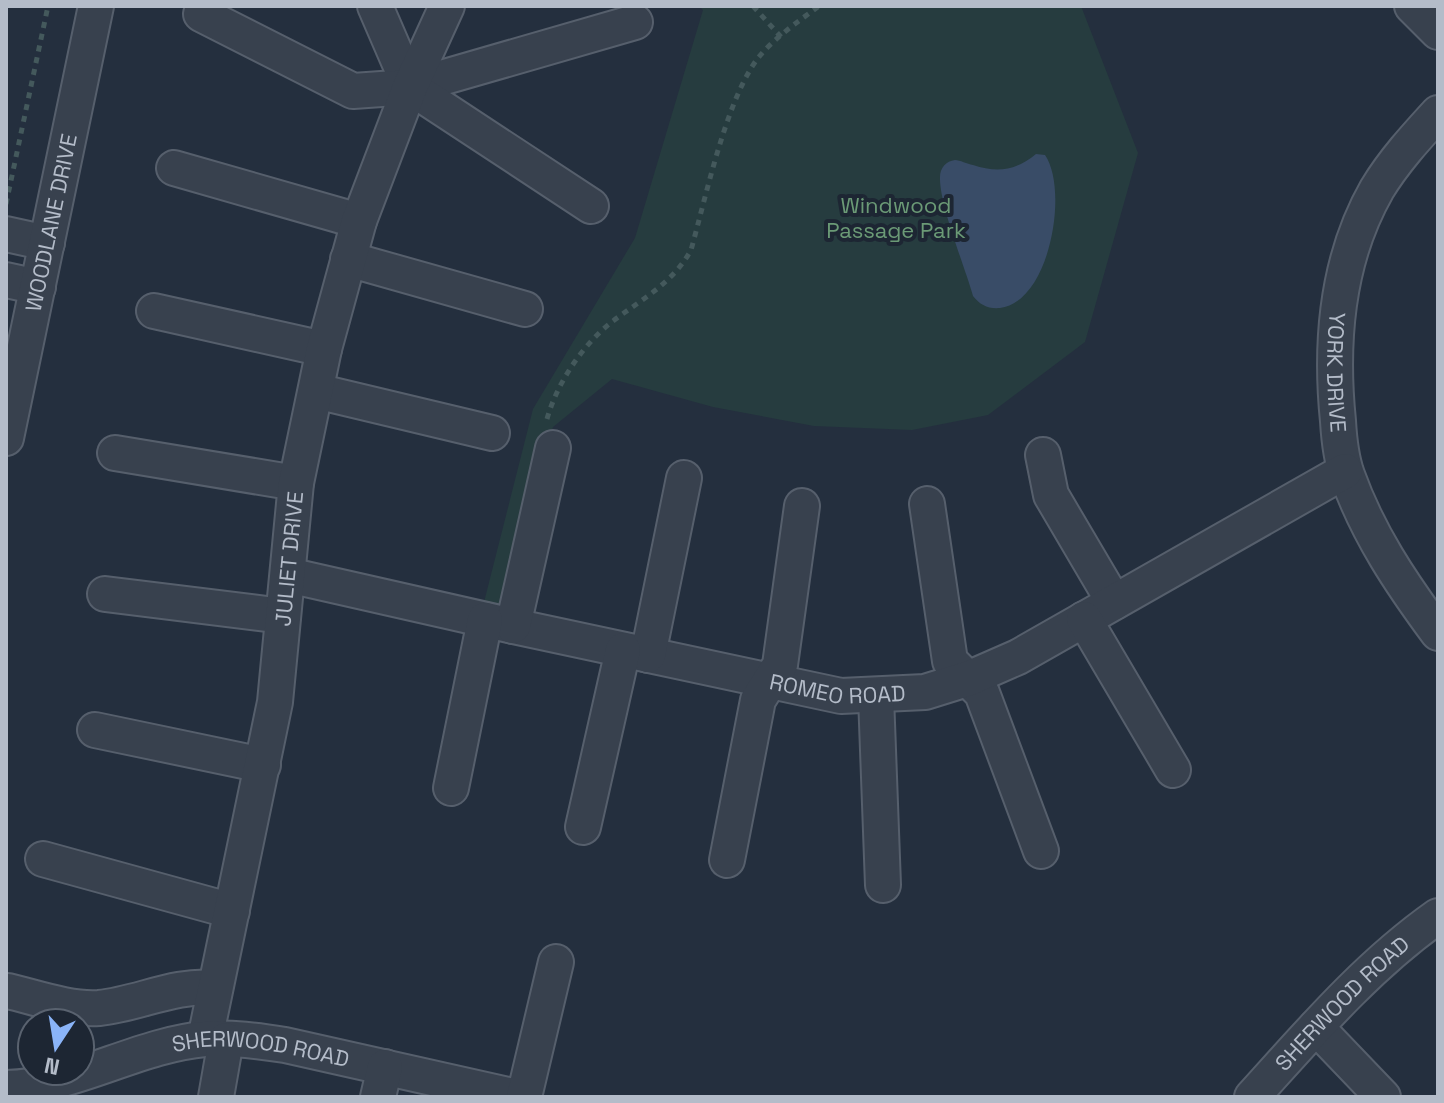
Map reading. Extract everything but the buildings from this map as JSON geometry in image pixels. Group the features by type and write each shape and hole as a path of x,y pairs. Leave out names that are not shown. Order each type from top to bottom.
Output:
{"street":[{"name":"WOODLANE DRIVE","path":"6,438 22,283 47,243 96,6"},
{"path":"375,6 410,87 591,206"},
{"name":"JULIET DRIVE","path":"216,1097 215,988 275,702 296,483 324,349 359,221 410,87 447,6"},
{"path":"1412,6 1438,32"},
{"path":"201,14 353,91 410,87 635,22"},
{"name":"YORK DRIVE","path":"1438,113 1408,146 1377,189 1355,239 1342,289 1334,353 1334,383 1345,471 1375,540 1396,576 1438,633"},
{"path":"174,168 359,221"},
{"path":"6,234 47,243"},
{"path":"348,259 525,309"},
{"path":"154,311 324,349"},
{"path":"316,391 492,433"},
{"path":"451,788 549,437"},
{"path":"115,453 296,483"},
{"path":"1043,455 1051,495 1114,602"},
{"name":"ROMEO ROAD","path":"288,575 841,696 925,692 970,678 1018,657 1345,471"},
{"path":"583,827 636,653 684,478"},
{"path":"927,504 950,661 982,693 1041,851"},
{"path":"727,860 758,700 780,665 802,506"},
{"path":"105,594 283,616"},
{"path":"1084,619 1173,770"},
{"path":"876,696 883,885"},
{"path":"95,730 263,765"},
{"path":"43,859 232,911"},
{"name":"SHERWOOD ROAD","path":"1252,1097 1385,958 1438,916"},
{"path":"524,1097 556,962"},
{"path":"8,991 80,1007 100,1008 180,988 215,988"},
{"path":"1316,1027 1383,1097"},
{"name":"SHERWOOD ROAD","path":"6,1088 45,1082 170,1046 215,1039 285,1045 381,1082 517,1097"}],"path":[{"path":"6,204 48,6"},
{"path":"753,6 781,37"},
{"path":"549,437 551,403 587,346 609,323 666,283 682,267 691,250 731,112 743,83 759,58 819,6"}],"green space":[{"name":"Windwood Passage Park","path":"699,6 1081,6 1138,153 1085,342 988,415 912,430 814,426 713,407 612,379 553,427 506,624 480,618 533,409 635,238 703,10"}],"water":[{"path":"1036,154 1045,155 1052,171 1055,193 1050,242 1043,266 1032,286 1017,301 1000,308 988,307 973,296 944,203 941,171 946,163 955,160 990,169 1006,169"}]}
